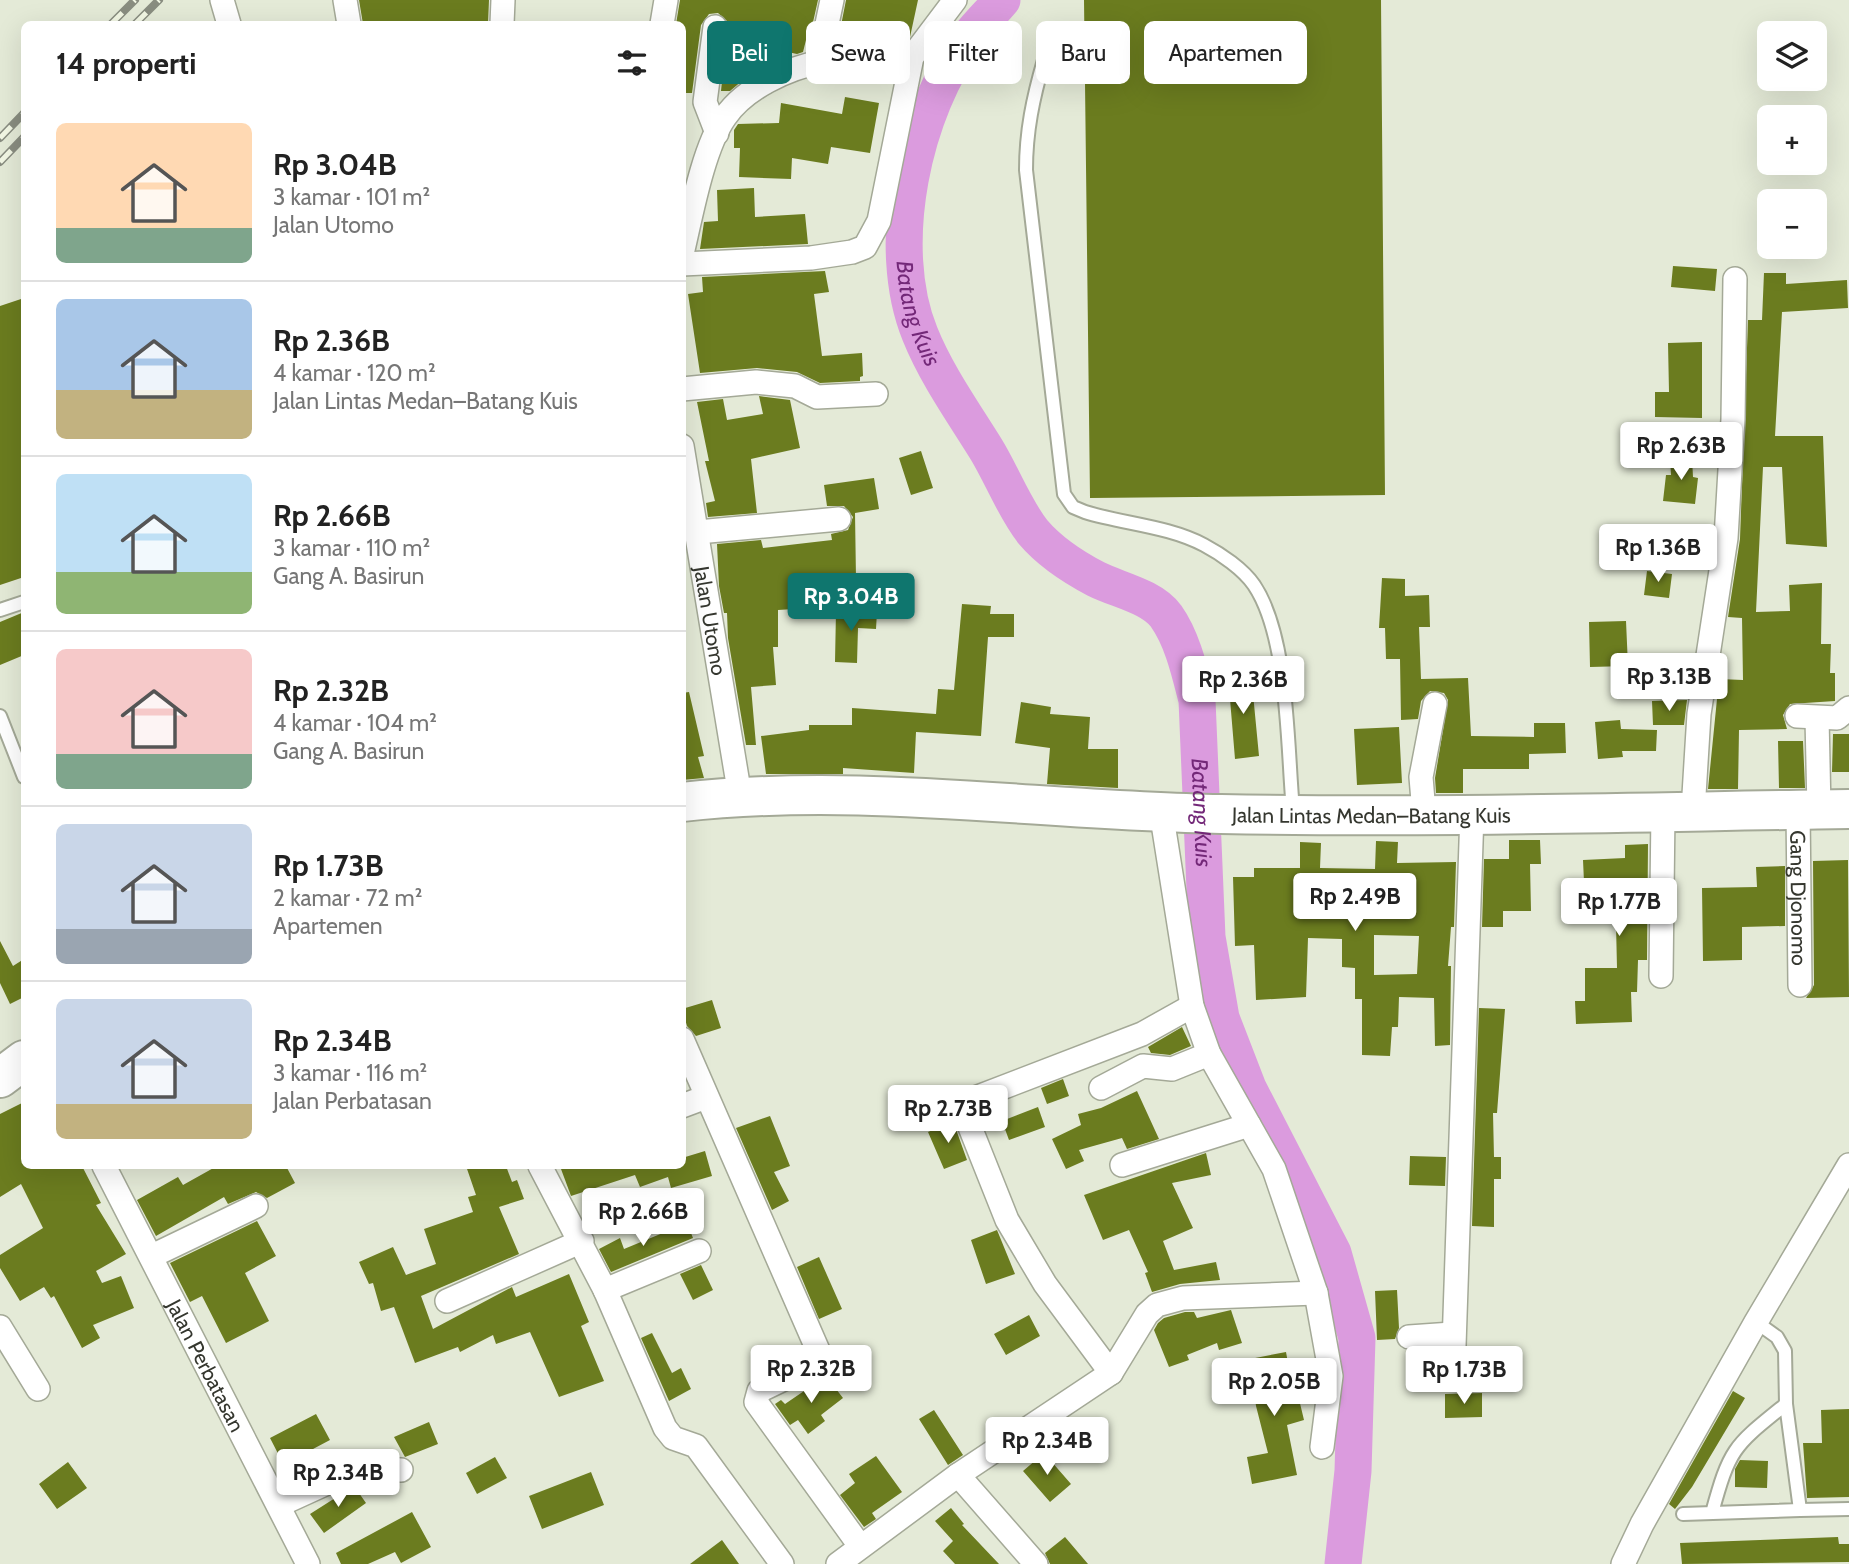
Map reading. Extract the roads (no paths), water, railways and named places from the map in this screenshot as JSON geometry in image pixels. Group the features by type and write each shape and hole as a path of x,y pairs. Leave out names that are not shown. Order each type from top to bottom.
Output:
{"highway":[{"name":"Jalan Lintas Medan–Batang Kuis","path":"686,802 740,796 928,796 1190,812 1293,813 1822,809"},
{"path":"0,1078 21,1062"}],"street":[{"path":"222,0 228,21"},
{"path":"345,0 348,21"},
{"path":"502,21 503,0"},
{"path":"662,21 666,0"},
{"path":"828,21 832,0"},
{"path":"686,264 811,258 852,252 865,247 879,221 912,57 955,0"},
{"path":"686,237 717,133 735,105 755,90 793,69 806,66"},
{"path":"707,84 705,102 717,133"},
{"path":"1661,976 1678,811 1699,714 1726,538 1733,419 1735,279"},
{"path":"686,389 756,382 794,386 817,397 876,394"},
{"name":"Jalan Utomo","path":"686,467 740,796"},
{"path":"698,531 839,519"},
{"path":"1424,813 1421,777 1435,704"},
{"name":"Gang Djonomo","path":"1800,985 1822,809 1807,717 1837,718 1849,708"},
{"path":"1190,812 1192,1006 1209,1054 1274,1169 1316,1293 1331,1376 1322,1447"},
{"path":"1453,1375 1452,1334 1472,813"},
{"path":"1111,1373 1045,1284 1007,1220 962,1107 965,1102 1142,1034 1192,1006"},
{"path":"686,1049 820,1355 817,1363 759,1391 756,1402 860,1546"},
{"path":"1101,1088 1143,1066 1172,1069 1209,1054"},
{"path":"686,1104 706,1097"},
{"path":"1122,1165 1249,1125"},
{"path":"1623,1564 1642,1524 1756,1322 1849,1166"},
{"name":"Jalan Perbatasan","path":"106,1169 308,1564"},
{"path":"542,1169 582,1241 668,1432 673,1438 696,1446 782,1564"},
{"path":"152,1256 256,1206"},
{"path":"447,1301 582,1241"},
{"path":"605,1290 699,1251"},
{"path":"838,1564 958,1475 1111,1373 1147,1314 1163,1302 1183,1298 1316,1293"},
{"path":"0,1328 38,1389"},
{"path":"1409,1337 1452,1334"},
{"path":"279,1506 360,1468 401,1470"},
{"path":"958,1475 1036,1564"}],"lane":[{"path":"1037,84 1026,135 1026,170 1065,494 1073,507 1085,512 1174,534 1203,545 1232,563 1253,584 1269,616 1278,649 1293,813"},
{"path":"0,610 21,603"},
{"path":"0,716 21,768"},
{"path":"1756,1322 1784,1346 1786,1404 1800,1510"},
{"path":"1712,1513 1728,1457 1740,1441 1786,1404"},
{"path":"1683,1514 1849,1509"}],"waterway":[{"name":"Batang Kuis","path":"1002,0 970,36 950,66 933,101 920,140 910,180 905,221 909,299 920,334 934,364 1033,532 1054,552 1079,569 1143,598 1160,609 1172,625 1185,657 1197,700 1207,937 1221,1018 1248,1088 1333,1253 1357,1338 1353,1471 1343,1564"}],"railway":[{"path":"114,21 135,0"},
{"path":"138,21 159,0"},
{"path":"0,138 21,116"},
{"path":"0,162 21,140"}]}
